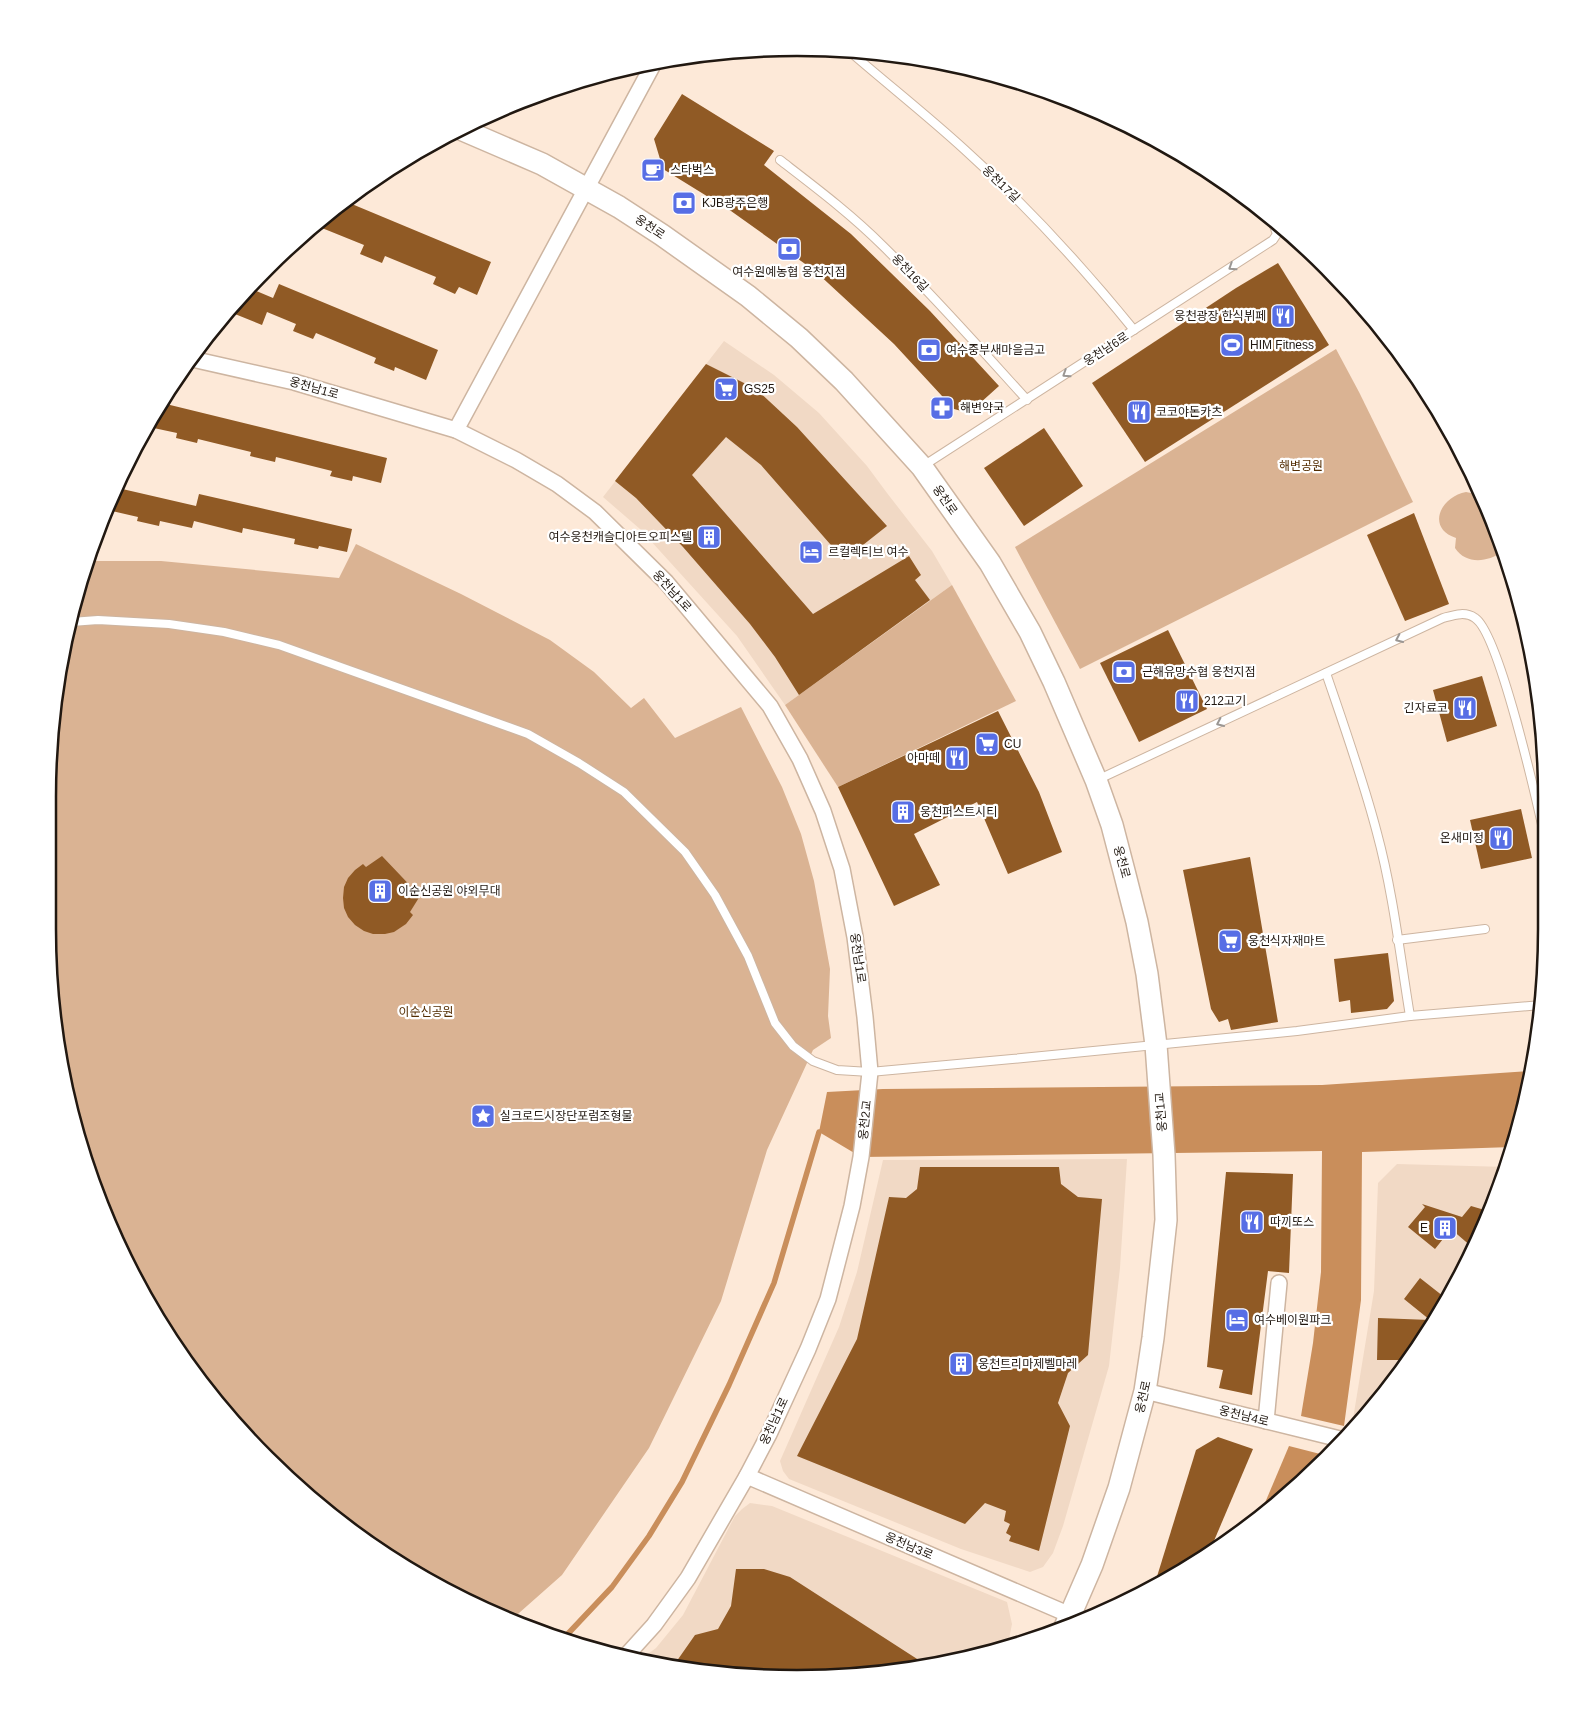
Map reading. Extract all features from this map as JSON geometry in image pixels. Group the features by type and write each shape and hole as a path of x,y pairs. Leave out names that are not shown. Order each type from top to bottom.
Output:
{"street":[{"path":"456,430 650,70"},
{"name":"웅천로","path":"469,133 542,164 586,187 620,207 705,264 799,338 844,381 922,467 990,563 1030,632 1054,682 1096,780 1112,825 1137,922 1147,974 1158,1070"},
{"name":"웅천남1로","path":"199,360 294,382 456,430 516,460 557,484 595,512 666,582 770,706 800,759 823,811 842,869 855,937 865,1017 869,1078"},
{"name":"웅천1교","path":"1158,1070 1164,1155"},
{"name":"웅천2교","path":"861,1157 869,1078"},
{"name":"웅천로","path":"1075,1615 1120,1488 1145,1391 1154,1338 1166,1220 1164,1155"},
{"name":"웅천남1로","path":"630,1651 654,1625 688,1578 769,1434 828,1300 852,1206 861,1157"},
{"path":"1266,1421 1279,1283"},
{"name":"웅천남4로","path":"1145,1391 1335,1438"},
{"name":"웅천남3로","path":"747,1476 1066,1618"}],"lane":[{"name":"웅천17길","path":"859,59 937,125 999,182 1069,255 1134,330"},
{"name":"웅천16길","path":"780,160 830,199 882,245 1027,400"},
{"name":"웅천남6로","path":"922,467 1273,240 1277,233"},
{"path":"1096,780 1443,618 1462,613 1475,617 1482,624 1496,659 1525,748 1538,806"},
{"path":"77,622 98,620 169,624 224,632 279,645 528,734 579,763 624,792 685,852 715,895 748,956 775,1023 793,1046 813,1061 837,1070 869,1078 1297,1031 1410,1016 1533,1006"},
{"path":"1326,673 1356,761 1378,834 1410,1016"},
{"path":"1397,940 1485,929"}],"shaded area":[{"path":"724,341 774,375 819,413 867,466 932,551 952,585 785,705 737,636 640,529 603,497"},
{"path":"1524,1071 1513,1121 1504,1147 1362,1152 1361,1300 1344,1426 1301,1416 1313,1343 1321,1272 1322,1151 861,1157 819,1132 827,1092 883,1089 1322,1085"},
{"name":"웅천트리마제벨마레","path":"1127,1159 1120,1268 1109,1366 1063,1526 1053,1553 1043,1567 1030,1572 961,1549 789,1479 783,1471 780,1461 839,1327 857,1272 883,1160"},
{"path":"1397,1164 1498,1167 1461,1257 1439,1299 1413,1341 1385,1380 1353,1418 1374,1291 1378,1183"},
{"path":"1289,1446 1320,1454 1285,1486 1265,1503"},
{"path":"750,1503 772,1506 1007,1602 1012,1624 1009,1638 942,1656 845,1668 797,1670 749,1668 647,1655 656,1648 683,1615 735,1516"}],"green space":[{"name":"해변공원","path":"1336,349 1413,502 1080,669 1015,547"},
{"path":"1466,492 1472,493 1496,555 1484,560 1465,557 1455,548 1456,538 1441,527 1440,513 1449,500"},
{"name":"이순신공원","path":"356,544 461,594 550,640 594,672 631,708 644,698 675,738 741,707 782,787 801,834 814,881 830,969 828,1016 831,1038 813,1050 767,1150 721,1301 649,1448 562,1575 518,1614 469,1593 427,1571 385,1545 346,1517 273,1453 209,1380 181,1341 155,1299 133,1257 96,1167 81,1121 70,1074 58,977 56,929 58,749 70,652 81,605 95,561 161,561 339,578"},
{"path":"952,585 1016,701 838,787 785,705"}],"building":[{"path":"682,94 774,151 764,165 851,234 930,311 999,386 969,413 954,409 894,344 815,271 731,211 663,169 654,139"},
{"path":"353,204 491,262 477,295 459,287 455,294 433,284 436,277 385,256 382,263 360,254 364,245 323,228"},
{"path":"1278,263 1329,345 1145,462 1092,383 1236,288"},
{"path":"279,284 438,350 426,380 395,367 394,371 374,363 376,358 316,333 313,339 293,331 296,324 267,312 262,325 236,314 256,291 273,298"},
{"name":"여수웅천캐슬디아트오피스텔","path":"706,364 756,389 797,427 887,526 844,560 761,465 726,437 692,475 813,614 909,556 921,575 915,580 930,600 799,695 775,657 750,624 683,547 636,498 615,481"},
{"path":"169,405 387,458 381,483 353,476 352,481 330,476 332,471 276,457 275,462 250,456 251,452 198,439 197,443 176,438 177,433 154,428"},
{"path":"1044,428 1083,486 1024,526 984,468"},
{"path":"124,489 196,506 199,494 352,529 347,552 319,546 318,549 294,544 295,539 243,528 242,533 194,521 192,528 160,521 159,526 137,521 138,517 114,511"},
{"path":"1414,513 1449,604 1405,621 1367,535"},
{"path":"1168,630 1207,709 1139,742 1100,663"},
{"path":"1482,676 1497,726 1447,742 1433,690"},
{"name":"웅천퍼스트시티","path":"998,711 1039,792 1062,852 1008,874 977,802 914,834 940,885 894,906 838,787"},
{"path":"1521,809 1532,858 1481,869 1470,820"},
{"name":"이순신공원 야외무대","path":"382,856 420,896 410,912 413,915 406,924 394,932 373,934 355,925 348,917 344,908 344,887 348,878 355,870 363,864 366,867"},
{"path":"1250,857 1278,1022 1231,1030 1228,1019 1219,1022 1211,1009 1183,870"},
{"path":"1388,953 1394,1001 1387,1009 1351,1013 1350,1000 1339,1002 1334,959"},
{"name":"웅천트리마제벨마레","path":"920,1167 1059,1167 1061,1184 1078,1197 1102,1199 1088,1355 1068,1373 1058,1403 1070,1426 1039,1551 1009,1541 1011,1536 1006,1533 1010,1524 1004,1521 1006,1511 985,1503 965,1524 797,1456 857,1339 889,1197 906,1198 917,1189"},
{"name":"여수베이원파크","path":"1226,1172 1293,1174 1289,1273 1268,1271 1252,1395 1219,1388 1223,1370 1207,1367"},
{"name":"E","path":"1422,1204 1462,1217 1471,1206 1482,1209 1467,1243 1451,1229 1435,1249 1408,1227 1425,1207"},
{"path":"1420,1278 1441,1295 1427,1318 1404,1299"},
{"path":"1378,1318 1426,1320 1399,1360 1377,1360"},
{"path":"1218,1437 1253,1449 1214,1542 1157,1576 1196,1450"},
{"path":"736,1569 764,1569 790,1577 918,1660 845,1668 797,1670 749,1668 678,1660 695,1635 718,1629 731,1606"}],"waterway":[{"path":"569,1633 612,1587 649,1536 682,1482 729,1385 774,1283 819,1132"}],"place":[{"name":"스타벅스","path":"653,170"},
{"name":"KJB광주은행","path":"684,203"},
{"name":"여수원예농협 웅천지점","path":"789,249"},
{"name":"웅천광장 한식뷔페","path":"1283,316"},
{"name":"HIM Fitness","path":"1232,345"},
{"name":"여수중부새마을금고","path":"929,350"},
{"name":"GS25","path":"726,389"},
{"name":"해변약국","path":"942,408"},
{"name":"코코야돈카츠","path":"1139,412"},
{"name":"여수웅천캐슬디아트오피스텔","path":"709,537"},
{"name":"르컬렉티브 여수","path":"811,552"},
{"name":"근해유망수협 웅천지점","path":"1124,672"},
{"name":"212고기","path":"1187,701"},
{"name":"긴자료코","path":"1465,708"},
{"name":"CU","path":"987,744"},
{"name":"아마떼","path":"957,758"},
{"name":"웅천퍼스트시티","path":"903,812"},
{"name":"온새미정","path":"1501,838"},
{"name":"이순신공원 야외무대","path":"380,891"},
{"name":"웅천식자재마트","path":"1230,941"},
{"name":"실크로드시장단포럼조형물","path":"483,1116"},
{"name":"따끼또스","path":"1252,1222"},
{"name":"E","path":"1445,1228"},
{"name":"여수베이원파크","path":"1237,1320"},
{"name":"웅천트리마제벨마레","path":"961,1364"}]}
